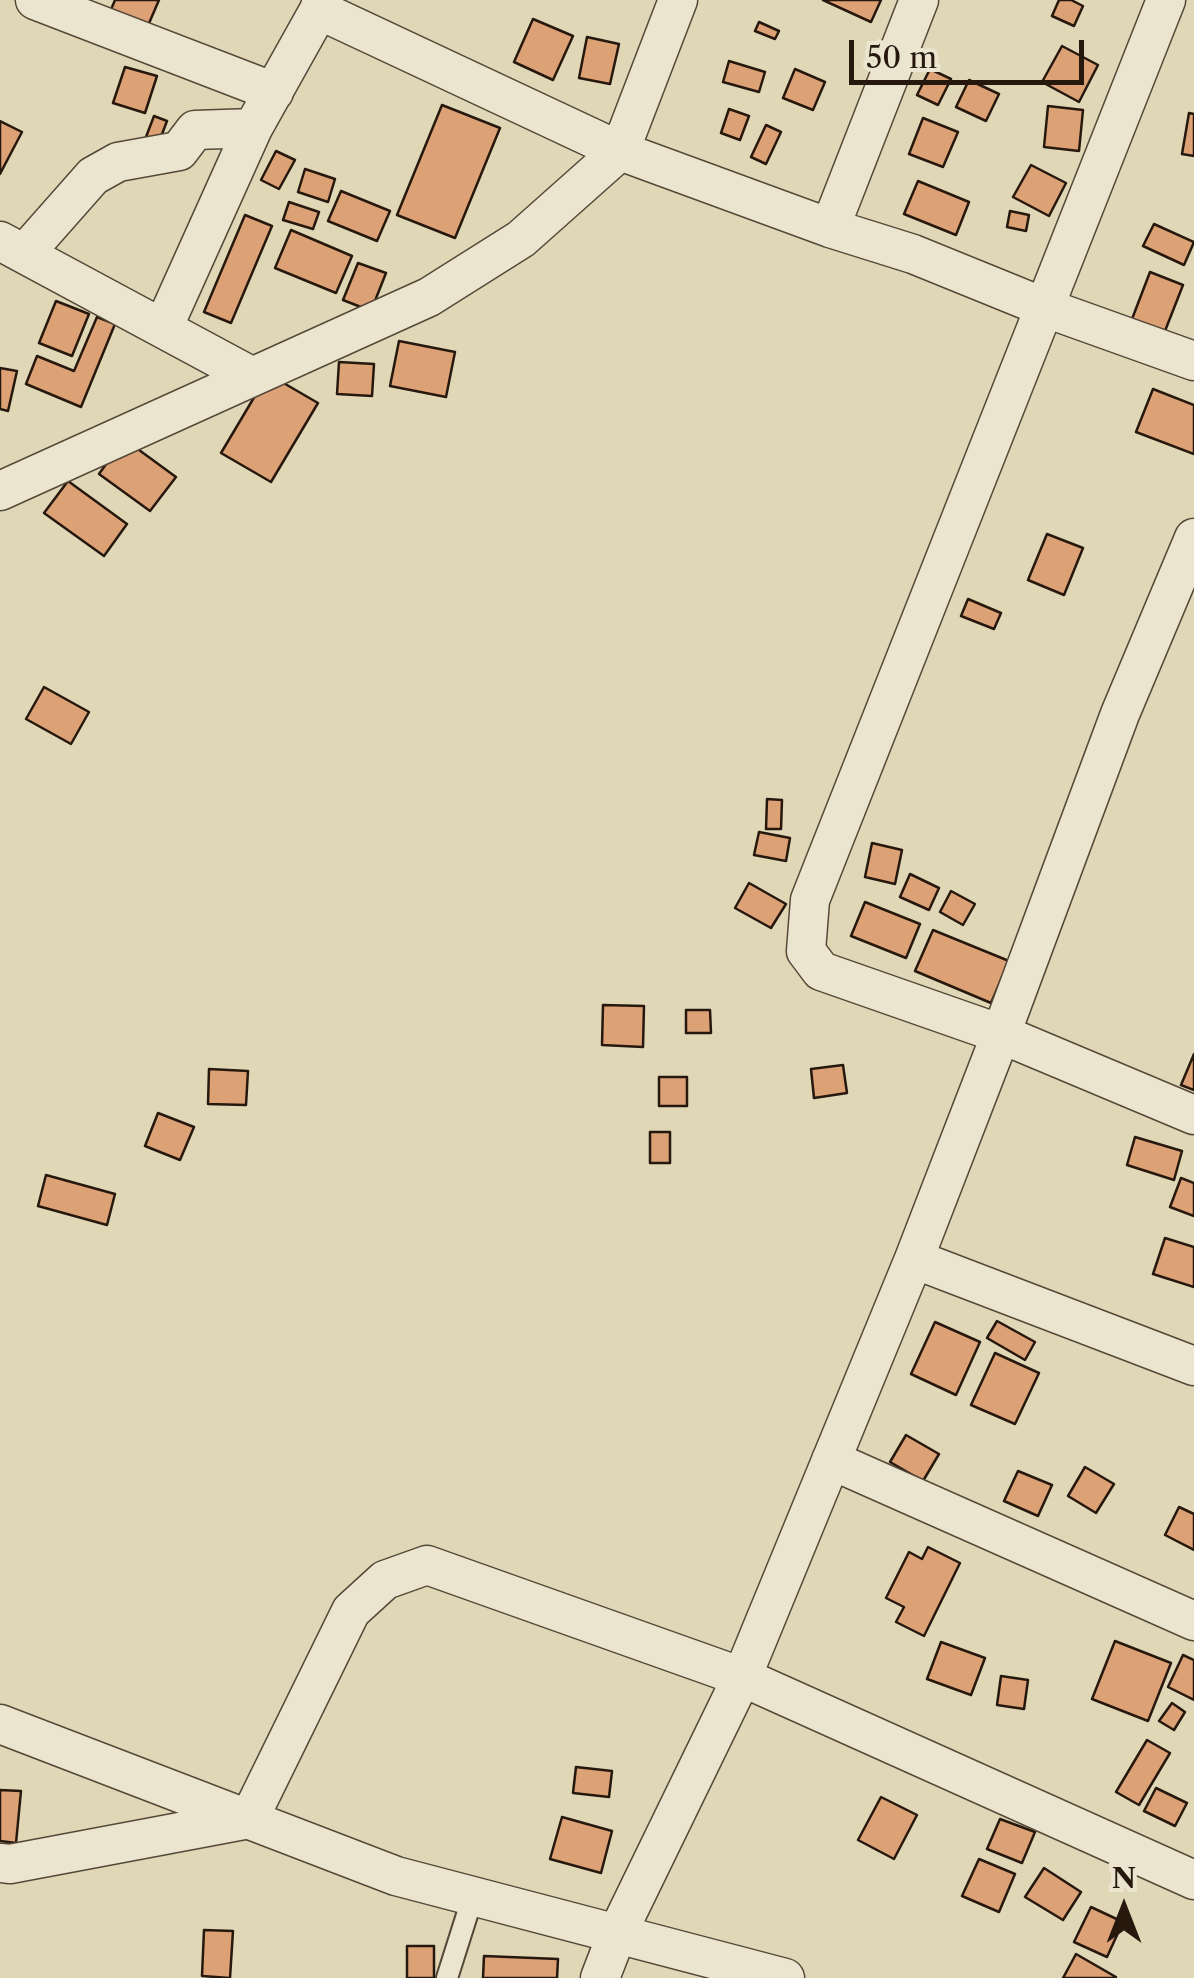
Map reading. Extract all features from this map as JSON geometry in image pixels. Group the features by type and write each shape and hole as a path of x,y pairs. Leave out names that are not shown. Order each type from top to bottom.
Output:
{"street":[{"path":"36,0 274,92"},
{"path":"0,491 429,297 520,239 620,151 678,0"},
{"path":"830,228 920,0"},
{"path":"1166,0 810,900 806,951 821,971 1001,1034 1194,1114"},
{"path":"163,328 254,128 320,5 620,151 913,254 1046,308 1194,361"},
{"path":"251,376 12,247 93,176 118,162 179,151 196,130 254,128"},
{"path":"600,1978 617,1934 742,1676 914,1259 1120,714 1194,538"},
{"path":"914,1259 1194,1366"},
{"path":"831,1460 1194,1621"},
{"path":"248,1819 351,1611 385,1580 427,1565 742,1676 1194,1880"},
{"path":"0,1724 396,1876 786,1978"},
{"path":"3,1874 248,1819"}],"lane":[{"path":"447,1978 473,1896"}],"building":[{"path":"115,0 159,0 147,28 110,12"},
{"path":"823,0 881,0 871,22"},
{"path":"1059,0 1083,6 1074,26 1052,16"},
{"path":"533,19 573,36 553,80 514,62"},
{"path":"759,22 779,31 775,39 755,31"},
{"path":"587,37 619,44 610,84 579,78"},
{"path":"1062,46 1098,65 1079,102 1042,82"},
{"path":"729,61 765,72 759,92 723,82"},
{"path":"125,67 157,76 145,113 113,103"},
{"path":"795,69 825,82 813,110 783,98"},
{"path":"930,69 951,79 938,105 917,95"},
{"path":"969,80 999,94 986,121 956,107"},
{"path":"442,105 500,128 455,238 397,215"},
{"path":"1048,106 1083,110 1079,151 1044,147"},
{"path":"729,109 749,116 740,140 721,133"},
{"path":"1189,113 1194,114 1194,156 1182,154"},
{"path":"154,116 167,121 159,142 146,137"},
{"path":"923,118 958,132 943,167 909,154"},
{"path":"0,121 22,132 0,174"},
{"path":"766,125 781,132 766,164 751,157"},
{"path":"276,151 295,160 279,189 261,180"},
{"path":"1031,165 1066,183 1049,216 1013,197"},
{"path":"305,169 335,179 328,202 298,192"},
{"path":"918,181 969,202 956,235 904,214"},
{"path":"341,191 390,211 377,241 328,221"},
{"path":"289,202 319,212 313,229 283,220"},
{"path":"1010,211 1029,215 1026,231 1007,227"},
{"path":"245,215 272,226 231,323 204,312"},
{"path":"1154,224 1194,242 1184,265 1143,246"},
{"path":"291,230 352,256 336,293 275,268"},
{"path":"358,263 386,273 371,311 343,300"},
{"path":"1150,272 1183,285 1165,331 1132,319"},
{"path":"56,301 89,314 72,356 39,343"},
{"path":"97,317 115,324 81,407 26,384 37,356 74,371"},
{"path":"399,341 455,352 446,397 390,386"},
{"path":"339,362 374,364 372,396 337,394"},
{"path":"0,368 17,371 8,411 0,409"},
{"path":"268,374 318,403 271,482 221,453"},
{"path":"1153,389 1194,405 1194,454 1136,432"},
{"path":"124,439 176,477 150,511 99,474"},
{"path":"68,481 127,524 104,556 44,513"},
{"path":"1047,534 1083,548 1064,595 1028,580"},
{"path":"968,599 1001,613 994,629 961,616"},
{"path":"44,687 89,712 71,744 26,719"},
{"path":"767,799 782,800 781,829 766,829"},
{"path":"759,832 790,838 786,861 754,855"},
{"path":"872,843 902,850 895,884 865,877"},
{"path":"910,874 939,888 929,910 900,897"},
{"path":"749,883 786,904 771,928 735,908"},
{"path":"951,891 975,904 963,925 940,912"},
{"path":"865,902 920,924 906,958 851,936"},
{"path":"933,930 1009,961 991,1003 915,971"},
{"path":"603,1005 644,1006 643,1047 602,1045"},
{"path":"686,1010 710,1010 711,1033 686,1033"},
{"path":"1194,1054 1194,1090 1181,1085"},
{"path":"843,1065 847,1093 814,1098 811,1069"},
{"path":"209,1069 248,1071 246,1105 208,1104"},
{"path":"659,1077 687,1077 687,1106 659,1106"},
{"path":"158,1113 194,1127 180,1160 145,1146"},
{"path":"650,1132 670,1132 670,1163 650,1163"},
{"path":"1135,1137 1182,1151 1174,1180 1127,1165"},
{"path":"46,1175 115,1194 107,1225 38,1206"},
{"path":"1181,1178 1194,1183 1194,1216 1170,1207"},
{"path":"1165,1238 1194,1247 1194,1287 1153,1274"},
{"path":"997,1321 1035,1342 1025,1360 987,1338"},
{"path":"935,1322 980,1342 956,1395 911,1374"},
{"path":"995,1353 1039,1373 1015,1424 971,1405"},
{"path":"906,1435 939,1454 923,1481 890,1462"},
{"path":"1085,1467 1114,1484 1096,1513 1068,1496"},
{"path":"1018,1471 1052,1485 1038,1516 1004,1501"},
{"path":"1179,1507 1194,1514 1194,1550 1165,1535"},
{"path":"928,1547 960,1563 924,1636 896,1622 904,1607 886,1598 909,1552 922,1559"},
{"path":"1115,1641 1171,1663 1148,1721 1092,1699"},
{"path":"941,1642 985,1658 971,1695 927,1679"},
{"path":"1183,1655 1194,1660 1194,1700 1168,1687"},
{"path":"1001,1676 1028,1680 1024,1709 997,1705"},
{"path":"1172,1703 1185,1712 1174,1730 1159,1721"},
{"path":"1147,1740 1170,1753 1139,1805 1116,1792"},
{"path":"576,1767 612,1771 609,1797 573,1793"},
{"path":"1156,1788 1187,1803 1175,1826 1144,1811"},
{"path":"0,1790 21,1791 16,1843 0,1841"},
{"path":"881,1797 917,1815 894,1859 858,1840"},
{"path":"562,1817 612,1831 601,1873 550,1859"},
{"path":"1000,1819 1035,1832 1022,1863 987,1849"},
{"path":"979,1859 1015,1874 999,1912 962,1896"},
{"path":"1044,1868 1081,1892 1063,1920 1025,1897"},
{"path":"1091,1907 1123,1922 1107,1957 1074,1942"},
{"path":"204,1930 233,1931 230,1978 202,1976"},
{"path":"407,1946 434,1946 434,1978 407,1978"},
{"path":"1076,1954 1116,1977 1063,1978"},
{"path":"484,1956 558,1959 557,1978 483,1978"}]}
